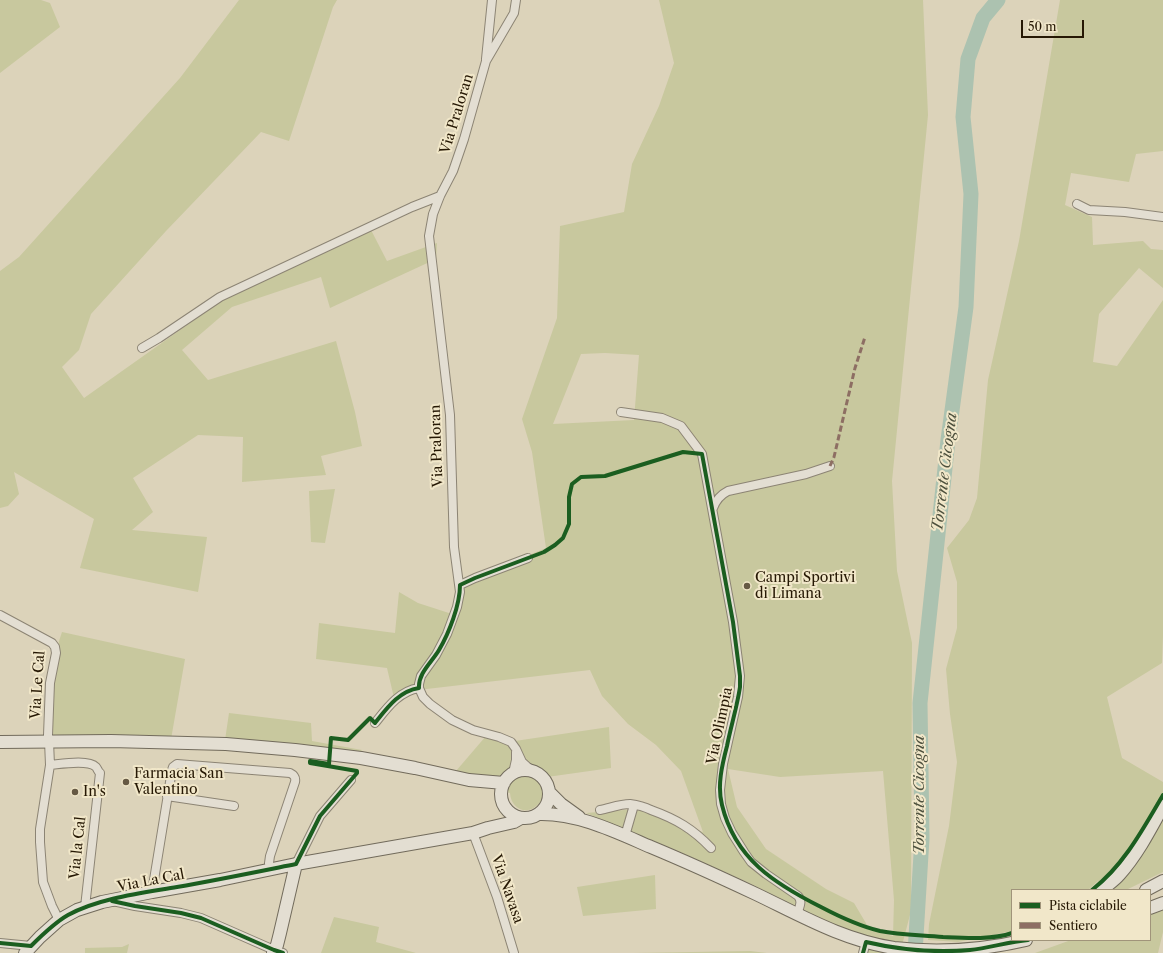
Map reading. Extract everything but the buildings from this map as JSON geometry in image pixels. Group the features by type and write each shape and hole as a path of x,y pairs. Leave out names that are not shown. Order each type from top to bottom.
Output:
{"main road":[{"path":"0,742 181,742 226,744 361,758 469,780 504,783"},
{"path":"539,814 545,808 548,800 549,792 544,779 532,771 522,770 513,773 504,783 502,791 504,803 509,812 515,816 522,818 539,814 554,814 586,821 694,865 835,932 864,948 894,948 923,952 946,952 992,947 1021,941"},
{"path":"469,780 488,789 504,803"},
{"path":"549,792 561,804 586,821"},
{"name":"Via La Cal","path":"488,828 497,822 502,815 504,803"},
{"path":"1103,889 1118,876 1130,862 1145,840 1163,806"},
{"name":"Via La Cal","path":"28,950 59,920 85,907 109,900 220,880 296,864 473,833 514,822 522,818"},
{"path":"277,952 296,864"},
{"path":"1148,889 1163,881"},
{"path":"1151,908 1163,903"}],"street":[{"name":"Via Praloran","path":"419,688 421,676 436,655 447,634 457,607 460,585 454,547 450,415 429,236 433,214 440,196 453,171 464,139 486,61 492,0"},
{"name":"Via Praloran","path":"486,61 514,13 516,0"},
{"path":"142,348 220,297 412,206 440,196"},
{"path":"1077,204 1089,210 1125,212 1163,217"},
{"path":"621,412 662,418 681,426 702,454 713,508"},
{"path":"713,508 716,500 728,491 806,474 830,466"},
{"name":"Via Olimpia","path":"713,508 733,622 740,676 738,697 722,770 720,790 721,804 725,818 732,833 752,862 800,898 801,904 797,915"},
{"path":"460,585 528,558"},
{"name":"Via Le Cal","path":"0,615 52,643 55,647 56,653 50,683 48,724 48,735 50,741"},
{"path":"375,722 401,695 412,689 419,688 423,696 430,704 452,720 473,730 503,738 511,742 522,762 532,771"},
{"path":"50,741 50,765 40,829 40,842 43,882 59,920"},
{"path":"513,773 516,760 516,749"},
{"name":"Via la Cal","path":"50,765 80,762 92,764 97,767 100,773 85,907"},
{"path":"152,892 172,770 177,764 290,773 293,775 295,782 270,856 270,869"},
{"path":"296,864 320,816 351,780"},
{"path":"167,796 234,806"},
{"path":"600,810 626,804 658,812 679,822 693,831 711,848"},
{"path":"625,836 634,805"},
{"name":"Via Navasa","path":"473,833 497,897 514,953"},
{"path":"109,900 201,918 277,952"},
{"path":"0,943 28,950"}],"green space":[{"path":"0,0 41,0 50,3 60,27 0,73"},
{"path":"239,0 337,0 333,7 289,141 261,132 166,231 91,314 79,350 62,367 84,398 221,301 371,230 387,261 437,243 436,259 330,308 321,277 232,307 182,350 208,380 336,341 355,412 362,446 321,456 326,475 242,482 243,437 198,435 133,478 153,512 132,530 207,537 198,592 80,568 94,519 14,472 19,494 8,506 0,508 0,271 19,257 180,78"},
{"path":"659,0 923,0 928,115 892,481 897,571 912,643 911,911 900,953 863,953 869,937 834,925 747,882 586,813 637,809 703,832 681,771 656,745 628,724 602,696 590,670 418,690 395,702 387,668 316,659 319,623 395,633 399,592 418,603 452,614 457,597 457,585 546,548 532,452 522,419 557,318 560,226 624,212 632,164 659,106 674,63","holes":["605,353 639,355 634,420 553,424 581,354","728,769 780,777 883,771 894,900 893,936 870,930 854,903 826,889 766,849 737,807"]},
{"path":"1060,0 1163,0 1163,151 1136,154 1129,182 1071,173 1065,205 1092,217 1093,245 1143,241 1151,249 1163,250 1163,288 1139,268 1099,314 1093,362 1117,366 1163,300 1162,663 1107,697 1122,758 1163,782 1163,872 1128,889 1101,889 1098,881 1089,889 1011,889 1011,931 958,942 928,940 929,924 949,826 957,762 950,714 946,669 957,628 957,582 947,548 969,520 977,498 988,380 1019,241"},
{"path":"335,489 325,543 311,542 309,491"},
{"path":"62,632 185,659 170,745 47,744 46,724 59,641"},
{"path":"229,713 311,723 312,741 362,750 359,756 224,747"},
{"path":"609,727 611,768 547,777 551,806 540,802 536,807 521,810 514,804 510,793 450,778 486,736 515,741"},
{"path":"655,875 656,909 583,916 577,887"},
{"path":"1163,907 1163,932 1158,953 1035,953 1068,941 1151,941 1151,912"},
{"path":"334,917 379,927 376,942 416,953 321,953"},
{"path":"129,944 127,953 85,953 85,948 122,947"},
{"path":"750,951 767,953 633,953"}],"waterway":[{"name":"Torrente Cicogna","path":"915,953 922,838 920,703 948,440 966,307 971,194 963,117 968,59 983,18 998,0"}],"marked path":[{"path":"830,466 834,457 855,368 865,337"}],"cycle path":[{"path":"0,943 31,946 53,925 63,918 80,909 107,900 296,864 320,816 357,773 357,771 310,763 310,761 329,764 331,738 348,740 370,718 375,723 399,696 419,688 419,683 423,673 439,650 450,627 456,610 460,593 460,585 544,552 563,538 569,524 569,497 572,484 581,477 605,476 683,452 702,454 733,622 740,687 722,768 720,790 722,805 728,824 736,840 759,868 773,879 788,889 842,918 865,927 895,933 960,938 987,938 1011,933"},
{"path":"1093,889 1114,869 1132,846 1163,795"},
{"path":"112,901 201,918 283,953"},
{"path":"863,953 866,942 904,949 957,951 1020,941"}],"place":[{"name":"Campi Sportivi di Limana","path":"747,586"},
{"name":"Farmacia San Valentino","path":"126,782"},
{"name":"In's","path":"75,792"}]}
